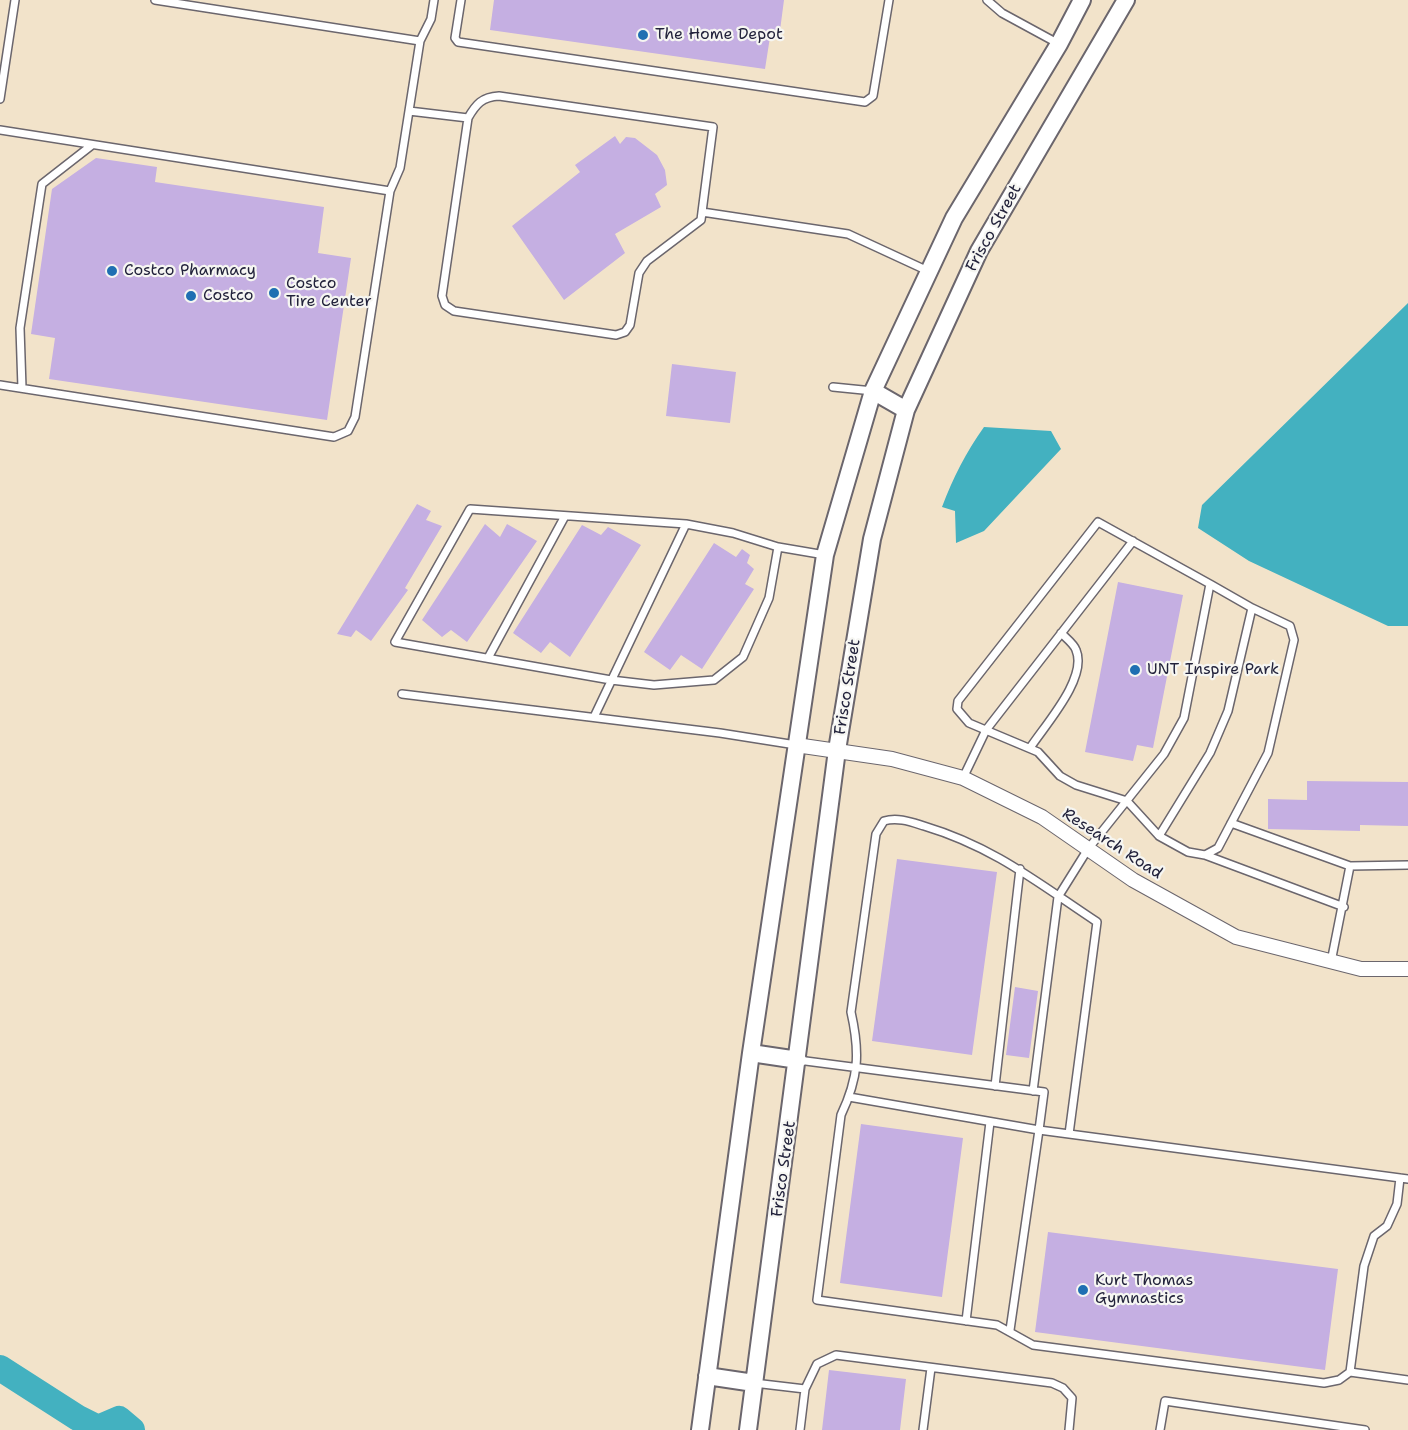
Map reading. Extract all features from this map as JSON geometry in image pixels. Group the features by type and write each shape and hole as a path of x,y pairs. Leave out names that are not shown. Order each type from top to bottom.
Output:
{"street":[{"path":"700,1430 751,1053 825,555 873,391 954,218 1059,44 1082,0"},
{"name":"Frisco Street","path":"748,1430 837,750 872,539 906,410 979,251 1126,0"},
{"path":"873,391 906,410"},
{"name":"Research Road","path":"796,745 892,759 963,778 1042,817 1133,880 1236,937 1361,969 1408,969"},
{"path":"751,1053 798,1060"},
{"path":"707,1376 754,1383"}],"lane":[{"path":"0,99 1,76 15,0"},
{"path":"155,0 420,40"},
{"path":"214,9 215,0"},
{"path":"0,385 334,436 348,431 356,417 390,191 400,168 420,40 431,19 434,0"},
{"path":"461,0 455,38 458,42 865,102 873,96 889,0"},
{"path":"987,0 1002,13 1059,44"},
{"path":"499,96 713,127 701,220 647,261 639,273 630,325 616,335 454,311 445,305 442,296 468,118 474,106 486,97 499,96"},
{"path":"409,111 468,118"},
{"path":"0,130 390,191"},
{"path":"22,388 20,327 42,184 92,144"},
{"path":"702,212 848,234 929,272"},
{"path":"832,387 873,391"},
{"path":"778,547 769,598 743,657 714,680 654,685 611,680 395,642 470,509 686,524 733,533 778,547 825,555"},
{"path":"488,658 565,516"},
{"path":"1205,855 1218,848 1268,753 1294,640 1290,626 1252,608 1098,522 963,693 957,710 963,718 986,730 1038,752 1060,776 1076,784 1127,801 1159,836 1188,852 1205,855 1344,907"},
{"path":"594,717 686,524"},
{"path":"963,778 986,730 1132,541"},
{"path":"1034,1091 1059,897 1088,849 1164,754 1184,718 1210,584"},
{"path":"1159,836 1210,753 1228,711 1252,608"},
{"path":"1030,748 1073,686 1078,669 1076,649 1061,633"},
{"path":"402,694 594,717 796,745"},
{"path":"1069,1134 1097,922 1020,869 993,853 951,834 904,820 890,819 879,825 851,1012 858,1041 857,1068 841,1115 817,1300 997,1325 1010,1330 1020,1340 1033,1345 1324,1383 1339,1380 1350,1372 1408,1380"},
{"path":"1231,824 1350,866 1408,865"},
{"path":"1331,962 1344,907 1350,866"},
{"path":"995,1086 1020,869"},
{"path":"798,1060 1044,1092 1010,1330"},
{"path":"849,1097 1039,1130 1404,1178 1397,1204 1387,1226 1374,1236 1364,1266 1350,1372"},
{"path":"966,1321 990,1122"},
{"path":"800,1430 805,1389 817,1364 836,1354 1052,1383 1063,1388 1072,1398 1069,1430"},
{"path":"923,1430 931,1368"},
{"path":"754,1383 805,1389"},
{"path":"1160,1430 1165,1401 1365,1430"}],"water":[{"path":"1408,303 1408,626 1388,626 1249,561 1198,528 1202,505"},
{"path":"984,427 1051,431 1061,449 984,531 956,543 955,511 942,507 960,466"}],"building":[{"name":"The Home Depot","path":"494,0 784,0 779,38 770,37 765,69 490,30"},
{"path":"615,136 620,144 626,137 635,138 657,155 665,170 667,185 655,194 661,207 615,234 625,253 564,300 512,226 580,172 575,165"},
{"name":"Costco","path":"96,158 157,167 155,182 324,207 318,253 351,258 327,420 49,379 55,338 31,334 52,189"},
{"path":"672,364 736,372 730,423 666,416"},
{"path":"417,504 431,511 426,520 442,526 405,588 408,590 371,641 356,630 351,637 337,634"},
{"path":"485,524 500,537 507,524 537,541 467,642 451,630 442,637 422,620"},
{"path":"582,525 601,535 608,527 641,545 570,657 550,642 541,653 513,633"},
{"path":"714,543 736,557 742,549 750,555 747,563 754,569 745,584 754,589 702,669 681,655 670,670 644,652"},
{"name":"UNT Inspire Park","path":"1118,582 1183,595 1153,748 1137,745 1133,761 1085,752"},
{"path":"1307,781 1408,782 1408,826 1360,825 1360,831 1268,829 1268,799 1307,800"},
{"path":"897,859 997,872 972,1055 872,1041"},
{"path":"1015,987 1038,991 1029,1058 1006,1055"},
{"path":"861,1124 963,1138 942,1297 840,1283"},
{"path":"1048,1232 1338,1269 1325,1370 1035,1332"},
{"path":"829,1370 906,1379 900,1430 822,1430"}],"waterway":[{"path":"0,1368 78,1418 98,1428 119,1419 132,1430"}],"place":[{"name":"The Home Depot","path":"643,35"},
{"name":"Costco Pharmacy","path":"112,271"},
{"name":"Costco Tire Center","path":"274,293"},
{"name":"Costco","path":"191,296"},
{"name":"UNT Inspire Park","path":"1135,670"},
{"name":"Kurt Thomas Gymnastics","path":"1083,1290"}]}
